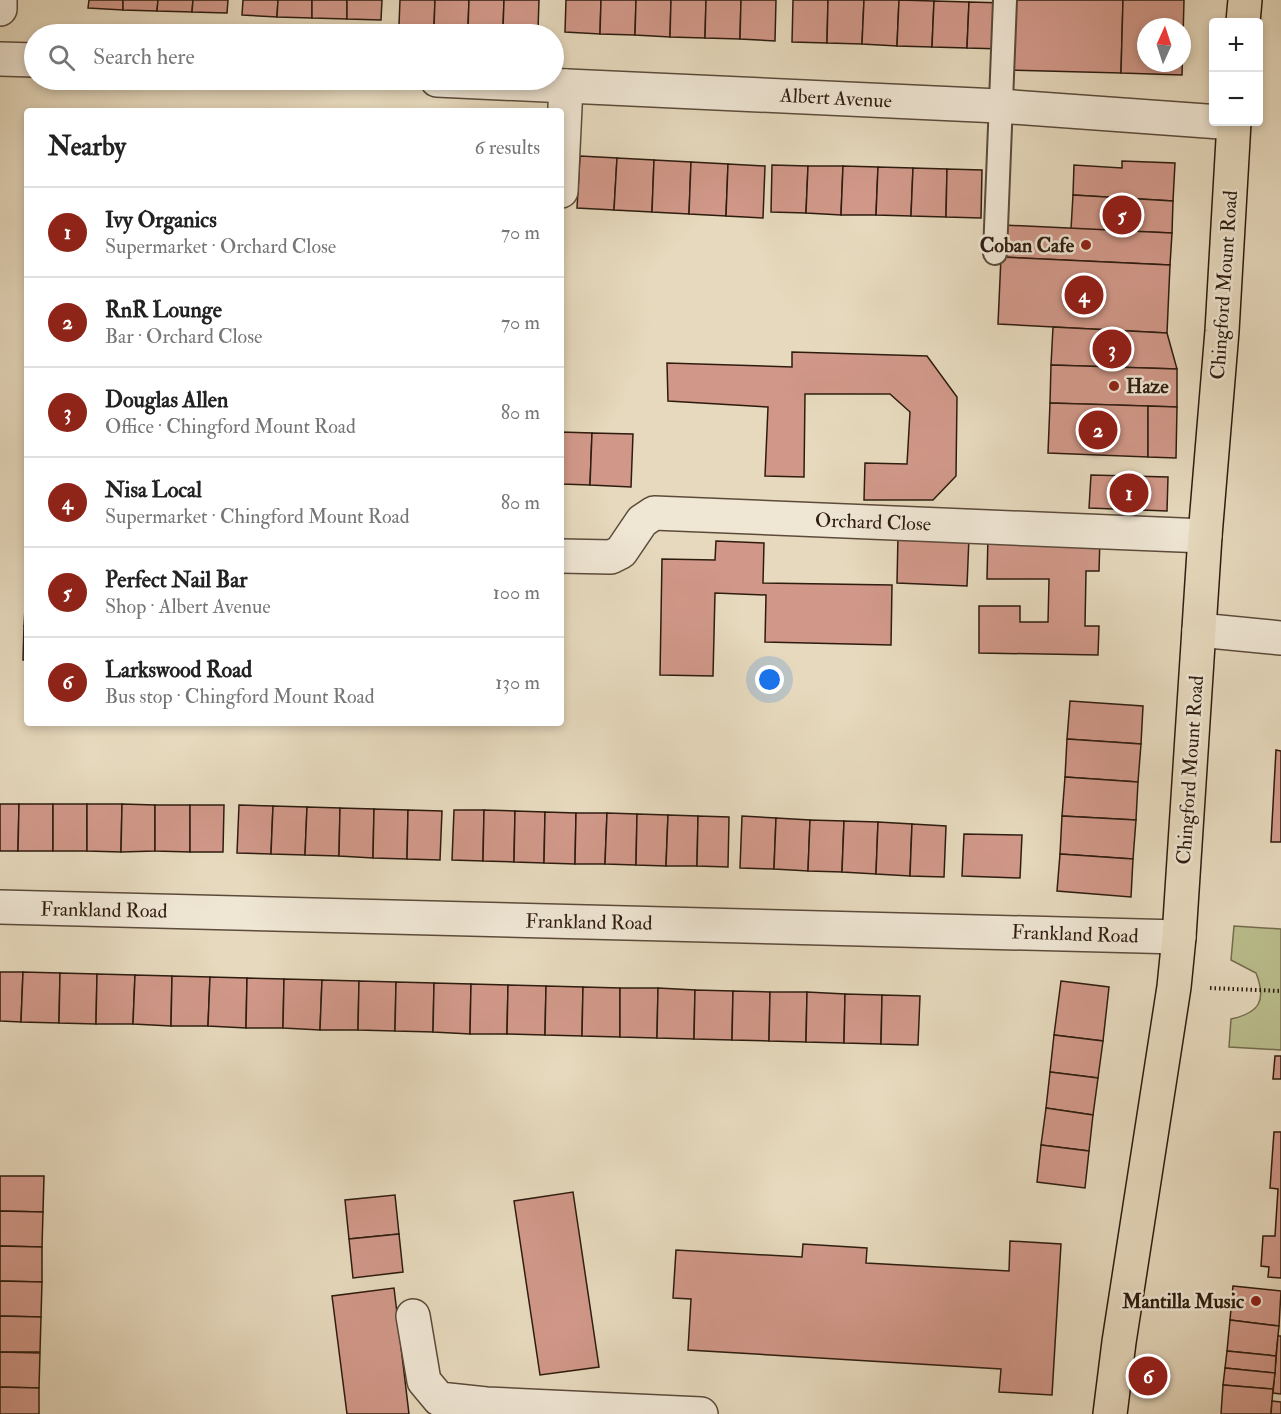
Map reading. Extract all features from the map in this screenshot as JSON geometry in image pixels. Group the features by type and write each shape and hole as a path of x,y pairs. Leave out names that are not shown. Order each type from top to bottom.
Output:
{"main road":[{"path":"1243,18 1245,0"},
{"name":"Chingford Mount Road","path":"1110,1414 1174,987 1179,937 1205,536 1222,331 1234,126"}],"street":[{"path":"0,0 0,9"},
{"path":"0,58 24,59"},
{"path":"564,128 566,86"},
{"name":"Albert Avenue","path":"566,86 999,106 1209,120"},
{"name":"Orchard Close","path":"564,556 611,557 621,552 642,521 654,513 1205,536"},
{"path":"1199,630 1281,638"},
{"name":"Frankland Road","path":"0,907 1179,937"},
{"path":"413,1316 424,1381 439,1399 486,1404 701,1414"}],"lane":[{"path":"995,253 999,106 1005,0"}],"path":[{"path":"1174,987 1281,991"}],"green space":[{"path":"1234,926 1281,929 1281,1050 1229,1047 1231,1019 1254,1009 1258,1004 1261,991 1256,973 1231,960"}],"building":[{"path":"89,0 123,0 123,10 88,8"},
{"path":"123,0 158,0 157,11 123,10"},
{"path":"158,0 193,0 192,12 157,11"},
{"path":"193,0 228,0 227,13 192,12"},
{"path":"243,0 278,0 277,17 242,15"},
{"path":"278,0 312,0 312,18 277,17"},
{"path":"312,0 347,0 347,19 312,18"},
{"path":"347,0 382,0 381,20 347,19"},
{"path":"400,0 435,0 434,24 399,24"},
{"path":"435,0 469,0 468,24 434,24"},
{"path":"469,0 504,0 503,24 468,24"},
{"path":"504,0 539,0 538,24 503,24"},
{"path":"566,0 601,0 600,34 565,32"},
{"path":"601,0 636,0 635,35 600,34"},
{"path":"636,0 671,0 670,37 635,35"},
{"path":"671,0 706,0 705,38 670,37"},
{"path":"706,0 741,0 740,39 705,38"},
{"path":"741,0 776,0 775,41 740,39"},
{"path":"793,0 828,0 827,43 792,42"},
{"path":"828,0 864,0 862,44 827,43"},
{"path":"864,0 899,0 897,46 862,44"},
{"path":"899,0 934,1 932,47 897,46"},
{"path":"1009,0 1123,0 1121,73 1007,70"},
{"path":"1123,0 1184,0 1184,18 1137,18 1137,72 1182,72 1182,75 1121,73"},
{"path":"934,1 969,2 967,48 932,47"},
{"path":"969,2 1004,3 1002,49 967,48"},
{"path":"580,156 617,158 614,210 577,208"},
{"path":"617,158 654,160 652,212 614,210"},
{"path":"654,160 691,162 689,214 652,212"},
{"path":"1122,161 1175,163 1173,201 1073,195 1074,165 1122,168"},
{"path":"691,162 728,164 726,216 689,214"},
{"path":"728,164 765,166 763,218 726,216"},
{"path":"772,165 808,166 806,213 771,212"},
{"path":"808,166 843,166 841,215 806,213"},
{"path":"843,166 878,167 876,215 841,215"},
{"path":"878,167 913,168 911,216 876,215"},
{"path":"913,168 947,169 946,217 911,216"},
{"path":"947,169 982,170 981,218 946,217"},
{"path":"1073,195 1173,201 1172,233 1071,229"},
{"name":"Coban Cafe","path":"1003,225 1172,233 1170,265 1001,257"},
{"path":"1001,257 1170,265 1167,333 998,324"},
{"path":"1053,327 1167,333 1177,369 1051,365"},
{"path":"792,352 927,356 957,397 956,476 933,500 864,500 865,463 907,464 910,412 890,394 805,394 804,477 765,476 768,407 668,401 667,363 792,367"},
{"name":"Haze","path":"1051,365 1177,369 1177,407 1050,403"},
{"path":"1050,403 1148,406 1148,457 1048,453"},
{"path":"1148,406 1177,407 1176,458 1148,457"},
{"path":"564,432 592,433 590,485 564,484"},
{"path":"592,433 633,434 631,487 590,485"},
{"path":"1091,475 1168,477 1167,511 1089,508"},
{"path":"898,535 969,537 967,586 897,583"},
{"path":"988,535 1100,537 1099,571 1086,571 1085,626 1099,626 1098,655 979,653 979,606 1020,606 1020,622 1048,622 1049,579 987,579"},
{"path":"716,541 764,543 763,583 892,585 891,645 765,642 766,595 715,593 713,676 660,675 662,559 715,560"},
{"path":"1070,701 1143,706 1141,744 1067,739"},
{"path":"1067,739 1141,744 1138,782 1065,777"},
{"path":"1276,750 1281,751 1281,842 1271,842"},
{"path":"1065,777 1138,782 1136,820 1062,816"},
{"path":"0,804 19,804 18,851 0,851"},
{"path":"19,804 53,804 53,851 18,851"},
{"path":"53,804 87,804 87,851 53,851"},
{"path":"87,804 122,804 121,852 87,851"},
{"path":"122,804 155,805 155,851 121,852"},
{"path":"155,805 190,805 190,852 155,851"},
{"path":"190,805 224,805 223,852 190,852"},
{"path":"239,805 273,806 271,854 237,853"},
{"path":"273,806 307,807 305,855 271,854"},
{"path":"307,807 340,808 339,856 305,855"},
{"path":"340,808 374,809 373,858 339,856"},
{"path":"374,809 408,810 407,859 373,858"},
{"path":"408,810 442,811 440,860 407,859"},
{"path":"454,810 484,810 483,861 452,860"},
{"path":"484,810 515,811 514,862 483,861"},
{"path":"515,811 545,812 544,863 514,862"},
{"path":"545,812 576,813 575,864 544,863"},
{"path":"576,813 607,813 605,864 575,864"},
{"path":"607,813 637,814 636,865 605,864"},
{"path":"637,814 668,815 666,866 636,865"},
{"path":"668,815 698,816 697,866 666,866"},
{"path":"698,816 729,817 728,867 697,866"},
{"path":"742,816 776,818 774,869 740,868"},
{"path":"1062,816 1136,820 1133,859 1060,854"},
{"path":"776,818 810,820 808,871 774,869"},
{"path":"810,820 844,821 842,872 808,871"},
{"path":"844,821 878,822 876,874 842,872"},
{"path":"878,822 912,824 910,876 876,874"},
{"path":"912,824 946,826 944,877 910,876"},
{"path":"964,834 1022,835 1020,878 962,876"},
{"path":"1060,854 1133,859 1131,897 1057,891"},
{"path":"0,972 23,972 21,1022 0,1021"},
{"path":"23,972 60,973 59,1023 21,1022"},
{"path":"60,973 97,974 96,1024 59,1023"},
{"path":"97,974 135,975 133,1024 96,1024"},
{"path":"135,975 172,976 171,1026 133,1024"},
{"path":"172,976 210,977 208,1026 171,1026"},
{"path":"210,977 247,978 246,1028 208,1026"},
{"path":"247,978 284,979 283,1028 246,1028"},
{"path":"284,979 322,980 320,1030 283,1028"},
{"path":"322,980 359,981 358,1030 320,1030"},
{"path":"359,981 396,982 395,1031 358,1030"},
{"path":"1061,981 1109,987 1103,1041 1054,1035"},
{"path":"396,982 434,983 433,1032 395,1031"},
{"path":"434,983 471,984 470,1034 433,1032"},
{"path":"471,984 508,985 507,1034 470,1034"},
{"path":"508,985 546,986 545,1035 507,1034"},
{"path":"546,986 583,987 582,1036 545,1035"},
{"path":"583,987 620,988 620,1037 582,1036"},
{"path":"620,988 658,988 657,1038 620,1037"},
{"path":"658,988 695,990 694,1039 657,1038"},
{"path":"695,990 733,991 732,1040 694,1039"},
{"path":"733,991 770,992 769,1041 732,1040"},
{"path":"770,992 807,992 806,1042 769,1041"},
{"path":"807,992 845,994 844,1043 806,1042"},
{"path":"845,994 882,995 881,1044 844,1043"},
{"path":"882,995 920,996 918,1045 881,1044"},
{"path":"1054,1035 1103,1041 1098,1078 1050,1072"},
{"path":"1275,1056 1281,1056 1281,1079 1273,1079"},
{"path":"1050,1072 1098,1078 1093,1115 1046,1108"},
{"path":"1046,1108 1093,1115 1089,1151 1041,1145"},
{"path":"1274,1132 1281,1132 1281,1278 1268,1277 1269,1267 1261,1266 1263,1236 1275,1236 1278,1189 1270,1188"},
{"path":"1041,1145 1089,1151 1085,1188 1037,1182"},
{"path":"0,1176 44,1176 43,1212 0,1211"},
{"path":"573,1192 599,1367 540,1375 514,1201"},
{"path":"395,1195 399,1234 349,1239 345,1200"},
{"path":"0,1211 43,1212 42,1247 0,1246"},
{"path":"399,1234 403,1272 353,1278 349,1239"},
{"path":"1010,1241 1061,1244 1052,1395 999,1392 1001,1369 688,1350 691,1299 673,1298 676,1250 802,1257 803,1244 867,1248 866,1263 1009,1271"},
{"path":"0,1246 42,1247 42,1282 0,1281"},
{"path":"0,1281 42,1282 41,1317 0,1316"},
{"name":"Mantilla Music","path":"1233,1286 1281,1291 1279,1326 1230,1320"},
{"path":"394,1288 409,1414 347,1414 332,1296"},
{"path":"0,1316 41,1317 40,1352 0,1352"},
{"path":"1230,1320 1279,1326 1276,1356 1227,1351"},
{"path":"1278,1336 1281,1336 1281,1394 1273,1393"},
{"path":"1227,1351 1276,1356 1275,1373 1225,1368"},
{"path":"0,1352 40,1353 39,1388 0,1387"},
{"path":"1225,1368 1275,1373 1273,1389 1223,1385"},
{"path":"1223,1385 1273,1389 1271,1414 1221,1414"},
{"path":"0,1387 39,1388 39,1414 0,1414"},
{"path":"1272,1401 1281,1402 1281,1414 1271,1414"}],"place":[{"name":"Perfect Nail Bar","path":"1122,215"},
{"name":"Coban Cafe","path":"1086,245"},
{"name":"Nisa Local","path":"1084,295"},
{"name":"Douglas Allen","path":"1112,349"},
{"name":"Haze","path":"1114,386"},
{"name":"RnR Lounge","path":"1098,430"},
{"name":"Ivy Organics","path":"1129,493"},
{"name":"Mantilla Music","path":"1256,1301"},
{"name":"Larkswood Road","path":"1148,1376"}]}
